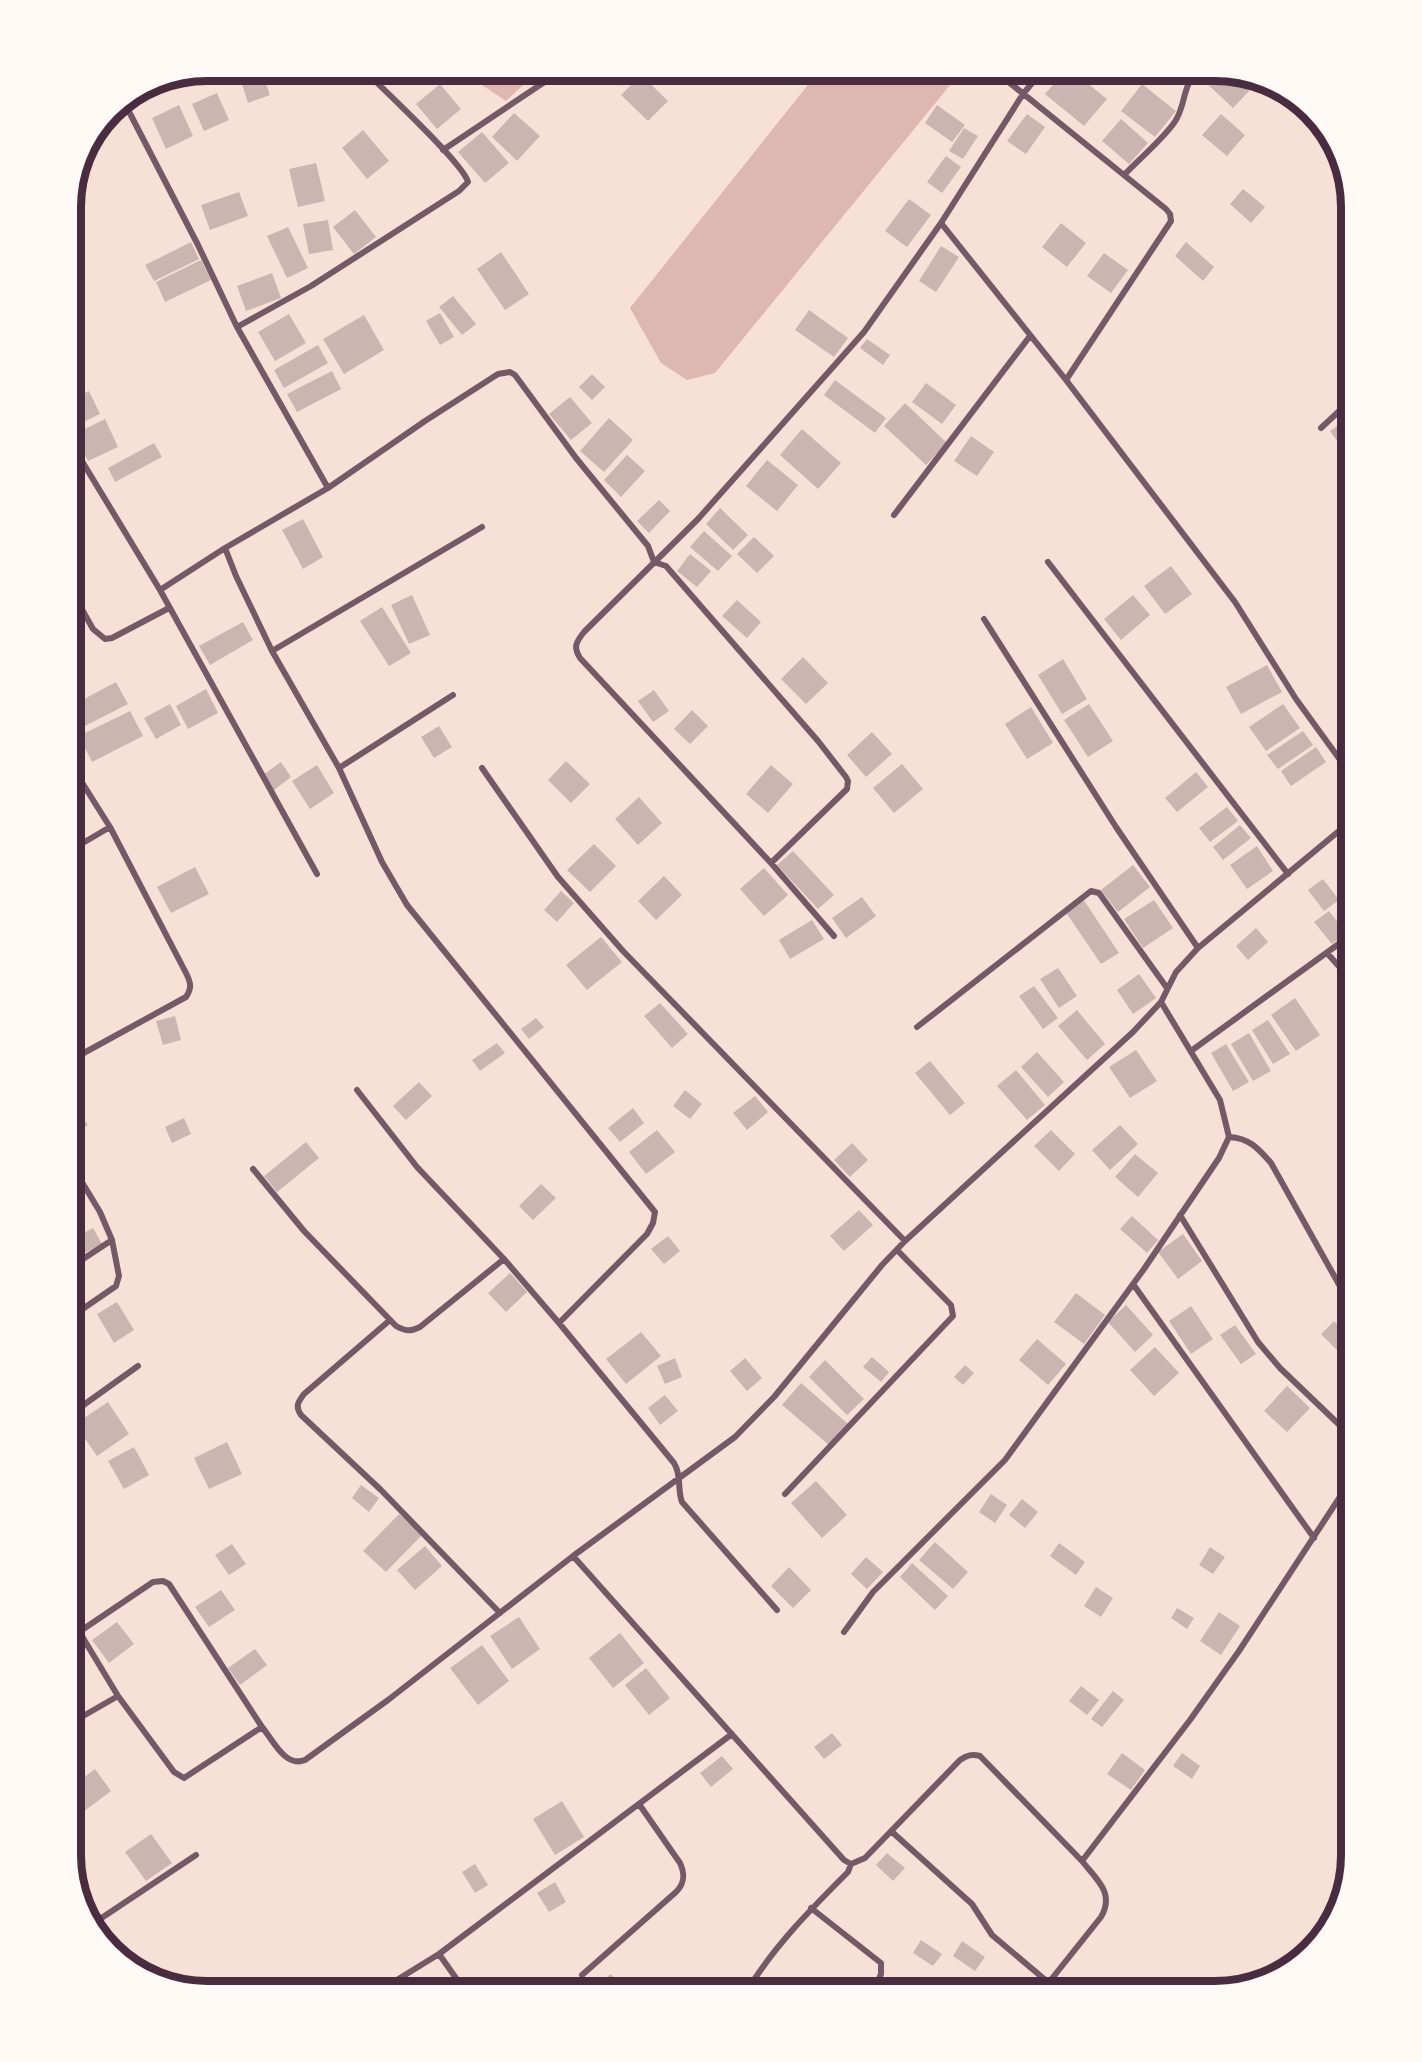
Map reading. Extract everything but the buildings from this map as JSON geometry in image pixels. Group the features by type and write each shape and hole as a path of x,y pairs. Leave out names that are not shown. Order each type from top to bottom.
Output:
{"street":[{"path":"237,327 311,286 468,182 467,176 377,81"},
{"path":"443,150 546,81"},
{"path":"1007,81 1170,214 1171,221 1066,380"},
{"path":"834,936 771,863 580,658 575,650 576,642 698,519 864,332 941,223 1023,94 1034,81"},
{"path":"1124,175 1175,122 1182,107 1188,81"},
{"path":"128,109 212,272 237,327 328,488"},
{"path":"941,223 1066,380 1235,602 1296,699 1341,760"},
{"path":"894,515 1030,336"},
{"path":"160,590 225,548 328,488 498,374 510,372 515,375 576,458 648,546 654,562"},
{"path":"1321,428 1341,410"},
{"path":"81,459 160,590 317,874"},
{"path":"272,651 482,527"},
{"path":"225,548 272,651 339,768 382,862 407,905 655,1212 653,1223 647,1233 559,1323"},
{"path":"654,562 666,566 818,741 848,781 847,789 771,863"},
{"path":"1048,562 1288,874"},
{"path":"81,608 93,629 105,639 112,638 169,608"},
{"path":"984,619 1116,827 1198,948"},
{"path":"339,768 453,695"},
{"path":"482,768 558,877 623,951 905,1241"},
{"path":"81,781 110,827 186,974 191,990 186,997 81,1055"},
{"path":"81,844 110,827"},
{"path":"262,1727 184,1778 174,1772 118,1696 81,1634 153,1582 158,1580 169,1584 262,1727 285,1757 298,1763 305,1760 388,1700 573,1556 735,1437 774,1397 905,1241 1132,1032 1161,1002 1176,972 1198,948 1341,830"},
{"path":"916,1028 1091,891 1099,893 1167,988"},
{"path":"1191,1051 1341,943"},
{"path":"1327,953 1341,968"},
{"path":"844,1632 873,1592 1005,1460 1133,1284 1219,1158 1229,1137 1220,1100 1161,1002"},
{"path":"357,1090 417,1167 504,1259 674,1463 679,1471 679,1493 682,1502 777,1611"},
{"path":"1229,1137 1240,1137 1254,1144 1270,1163 1341,1287"},
{"path":"253,1169 304,1231 396,1326 405,1330 420,1327 504,1259"},
{"path":"81,1181 100,1212 112,1240 118,1282 110,1291 81,1310"},
{"path":"1180,1215 1258,1342 1280,1368 1341,1426"},
{"path":"81,1260 112,1240"},
{"path":"784,1494 953,1316 951,1305 897,1250"},
{"path":"1133,1284 1314,1538"},
{"path":"390,1320 304,1394 297,1403 297,1408 301,1415 388,1497 500,1613"},
{"path":"81,1406 138,1366"},
{"path":"1082,1861 1190,1720 1239,1651 1341,1497"},
{"path":"573,1556 844,1860 851,1864"},
{"path":"81,1717 118,1696"},
{"path":"395,1981 439,1954 732,1734"},
{"path":"754,1981 777,1947 811,1908 848,1872 851,1864 865,1858 960,1760 967,1755 974,1755 980,1756 1082,1861 1107,1895 1107,1906 1101,1917 1050,1981"},
{"path":"582,1975 676,1892 684,1880 680,1863 639,1804"},
{"path":"891,1831 972,1904 992,1935 1046,1981"},
{"path":"99,1920 196,1855"},
{"path":"811,1908 881,1963 878,1981"},
{"path":"439,1954 458,1981"}],"shaded area":[{"path":"476,81 527,81 506,101"},
{"path":"811,81 953,81 715,373 687,380 661,363 630,308"}]}
